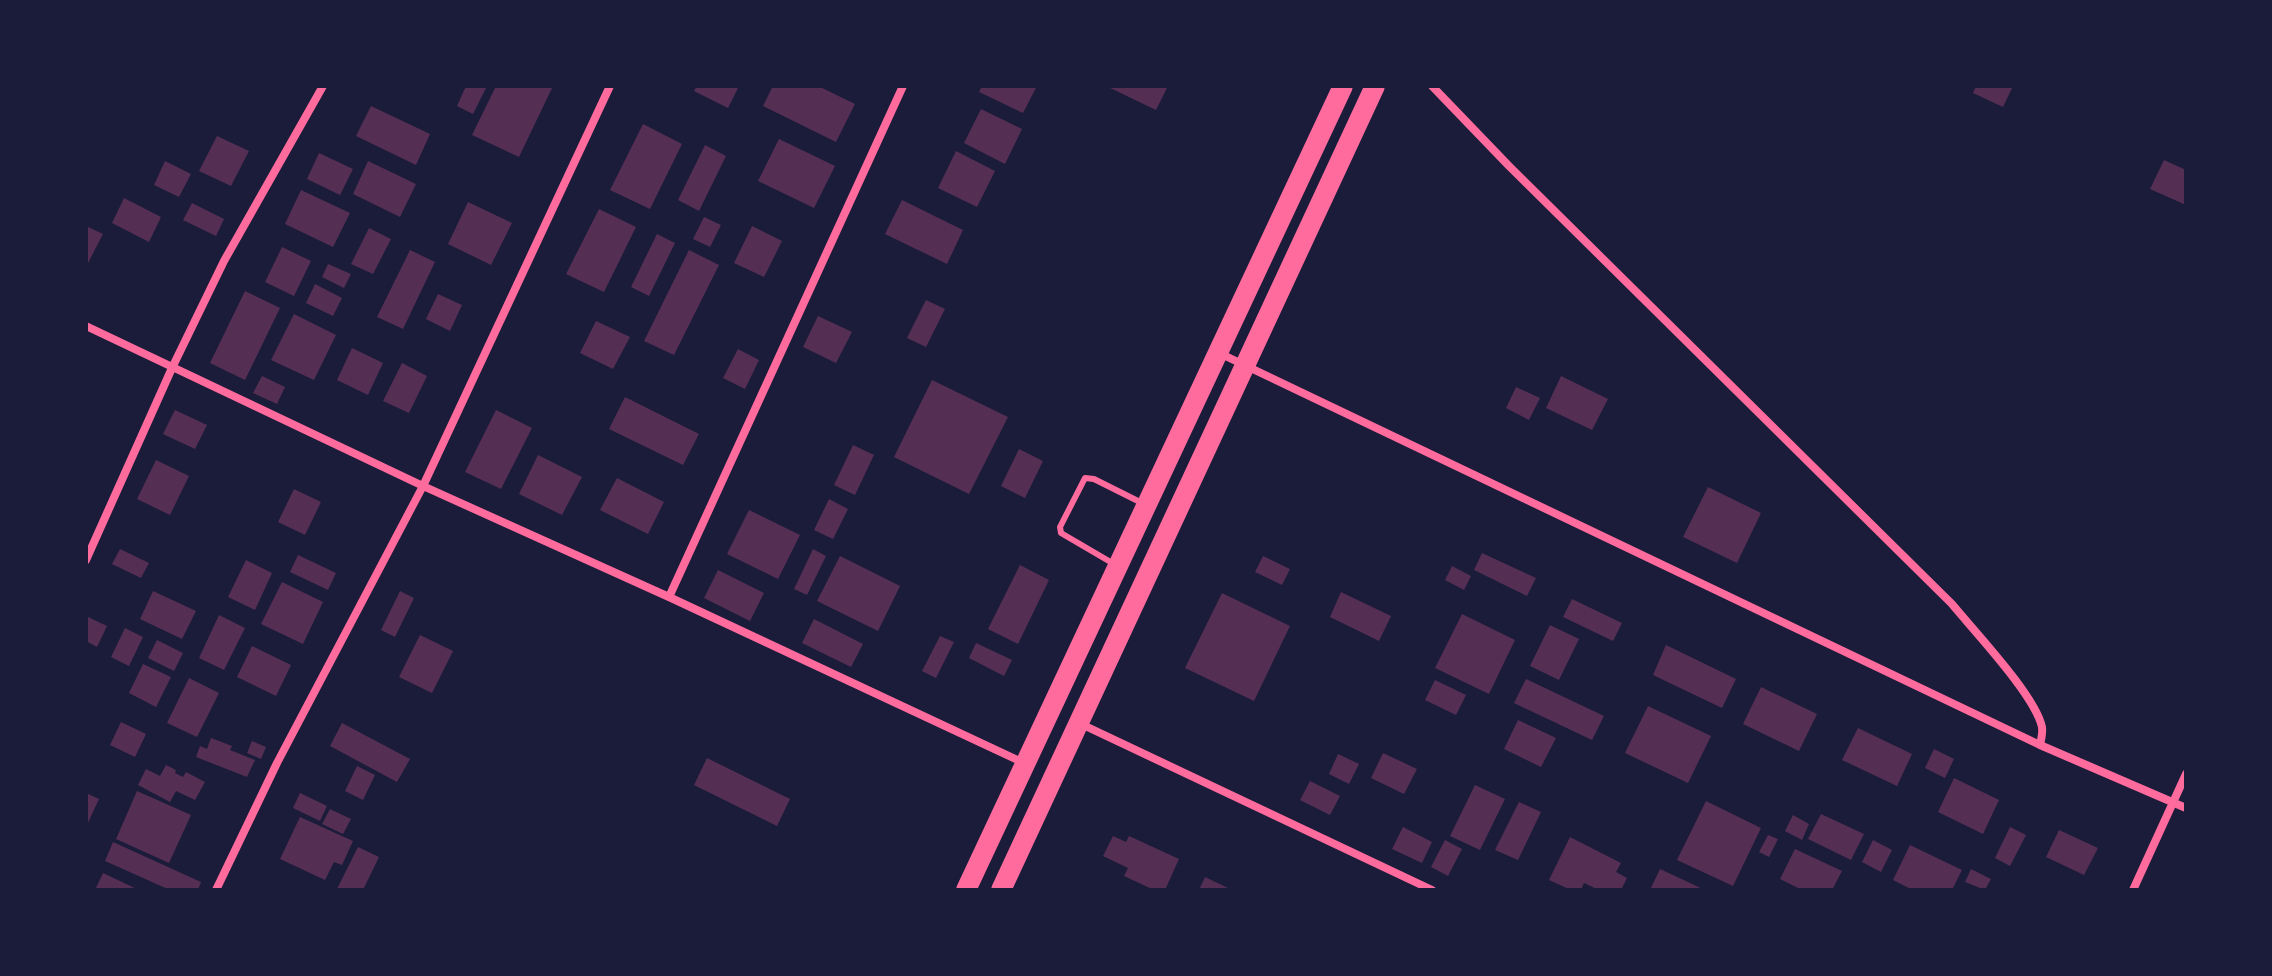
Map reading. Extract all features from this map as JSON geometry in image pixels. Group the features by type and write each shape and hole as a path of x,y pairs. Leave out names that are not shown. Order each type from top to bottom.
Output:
{"main road":[{"path":"966,890 1343,86"},
{"path":"1001,890 1375,86"}],"street":[{"path":"86,560 224,261 323,86"},
{"path":"216,890 277,763 423,486 610,86"},
{"path":"669,597 903,86"},
{"path":"1432,86 1952,604 2034,707 2042,727 2040,745"},
{"path":"86,326 423,486 1025,763"},
{"path":"1217,352 2040,745 2186,808"},
{"path":"1080,723 1432,890"},
{"path":"2133,890 2186,774"}],"lane":[{"path":"1117,565 1061,533 1060,527 1085,478 1094,479 1146,504"}],"building":[{"path":"466,86 487,86 473,114 457,106"},
{"path":"496,86 553,86 519,157 472,135"},
{"path":"697,86 739,86 728,108 694,91"},
{"path":"773,86 818,86 855,104 836,142 763,106"},
{"path":"982,86 1037,86 1023,113 979,92"},
{"path":"1106,86 1168,86 1156,110"},
{"path":"1976,86 2013,86 2003,107 1973,93"},
{"path":"371,106 430,134 416,165 356,136"},
{"path":"981,109 1022,129 1005,164 964,143"},
{"path":"643,124 682,144 650,209 610,190"},
{"path":"217,136 249,151 231,186 199,171"},
{"path":"779,139 835,166 814,208 758,181"},
{"path":"705,145 726,156 699,211 678,200"},
{"path":"956,151 995,171 977,207 938,188"},
{"path":"319,153 353,169 340,195 307,179"},
{"path":"2164,160 2186,170 2186,205 2150,189"},
{"path":"165,161 191,174 179,197 154,185"},
{"path":"368,161 416,184 400,217 353,194"},
{"path":"301,190 350,213 333,247 285,224"},
{"path":"124,198 161,217 149,242 112,223"},
{"path":"902,200 963,230 947,264 885,234"},
{"path":"468,202 512,223 491,265 448,244"},
{"path":"192,203 224,219 216,236 183,220"},
{"path":"599,209 636,227 604,292 566,274"},
{"path":"704,217 721,225 710,247 693,239"},
{"path":"86,226 103,234 86,267"},
{"path":"752,226 782,241 764,277 734,263"},
{"path":"369,228 391,239 373,274 351,264"},
{"path":"657,234 675,243 649,296 631,287"},
{"path":"282,247 311,261 294,296 265,282"},
{"path":"410,250 435,262 403,329 377,317"},
{"path":"689,250 719,265 674,355 644,341"},
{"path":"328,264 351,274 344,288 322,277"},
{"path":"315,284 342,298 333,316 306,303"},
{"path":"245,291 280,308 245,380 210,363"},
{"path":"438,294 462,305 450,331 426,319"},
{"path":"926,300 945,309 926,347 907,338"},
{"path":"294,314 336,335 314,380 271,360"},
{"path":"818,316 852,332 836,363 803,347"},
{"path":"596,321 630,337 613,369 580,353"},
{"path":"352,348 383,363 368,395 337,380"},
{"path":"738,349 759,360 745,389 723,378"},
{"path":"402,363 427,376 409,413 383,401"},
{"path":"262,376 285,387 277,404 253,393"},
{"path":"1561,376 1608,399 1592,430 1546,408"},
{"path":"932,380 1008,417 969,494 894,457"},
{"path":"1516,387 1540,398 1529,420 1506,408"},
{"path":"625,397 699,434 683,465 609,429"},
{"path":"175,410 207,425 195,449 163,434"},
{"path":"496,410 532,428 501,489 465,472"},
{"path":"853,445 874,455 855,495 834,485"},
{"path":"1019,449 1043,461 1025,498 1001,486"},
{"path":"538,455 582,477 562,515 519,494"},
{"path":"156,460 189,476 170,515 137,499"},
{"path":"617,478 664,502 648,534 600,510"},
{"path":"1708,487 1761,513 1737,563 1683,537"},
{"path":"294,489 321,502 305,535 278,522"},
{"path":"829,499 848,509 833,539 814,530"},
{"path":"749,510 800,535 778,579 727,554"},
{"path":"120,549 149,563 141,578 112,564"},
{"path":"813,549 826,556 807,595 794,589"},
{"path":"1482,553 1536,578 1527,596 1474,570"},
{"path":"298,555 336,573 328,590 290,572"},
{"path":"840,556 900,586 878,631 817,601"},
{"path":"1263,556 1290,569 1282,585 1255,572"},
{"path":"246,560 272,573 255,610 228,597"},
{"path":"1020,565 1049,580 1018,644 988,629"},
{"path":"1452,566 1471,576 1464,590 1445,580"},
{"path":"718,570 764,593 750,621 704,598"},
{"path":"282,582 323,602 303,644 261,624"},
{"path":"153,591 196,611 182,639 140,619"},
{"path":"400,591 414,598 395,637 381,630"},
{"path":"1341,592 1391,616 1379,641 1330,617"},
{"path":"1222,593 1290,626 1254,701 1185,668"},
{"path":"1572,599 1622,623 1613,641 1563,617"},
{"path":"1462,614 1515,640 1489,694 1435,668"},
{"path":"219,615 245,628 224,670 199,658"},
{"path":"88,617 107,626 97,647 86,641"},
{"path":"814,619 863,644 851,667 802,643"},
{"path":"1550,625 1579,639 1559,680 1530,666"},
{"path":"125,628 143,637 129,666 111,657"},
{"path":"420,635 453,651 432,693 399,677"},
{"path":"940,636 954,642 936,678 922,671"},
{"path":"157,640 183,653 174,671 148,658"},
{"path":"976,643 1012,660 1004,676 969,658"},
{"path":"1666,645 1736,679 1722,708 1653,675"},
{"path":"252,646 291,665 276,696 237,677"},
{"path":"143,664 171,677 156,707 129,693"},
{"path":"189,678 219,693 197,737 167,723"},
{"path":"1526,679 1604,716 1592,740 1514,703"},
{"path":"1435,680 1466,695 1456,715 1425,700"},
{"path":"1761,687 1817,714 1799,751 1743,724"},
{"path":"1648,706 1711,736 1688,783 1625,753"},
{"path":"1518,720 1556,738 1541,767 1504,749"},
{"path":"121,722 146,734 135,757 110,745"},
{"path":"342,723 410,759 397,782 330,746"},
{"path":"1858,728 1912,754 1897,786 1842,760"},
{"path":"211,738 255,760 247,777 196,757 200,746 207,749"},
{"path":"252,741 266,747 261,759 247,753"},
{"path":"1934,749 1954,759 1945,778 1925,768"},
{"path":"1383,753 1417,769 1404,794 1371,778"},
{"path":"1338,754 1359,764 1349,784 1329,774"},
{"path":"707,758 790,799 777,826 694,785"},
{"path":"166,765 183,777 186,772 205,782 195,800 176,791 170,802 138,785 146,769 160,776"},
{"path":"357,766 375,775 363,800 345,791"},
{"path":"1954,778 1999,800 1983,834 1938,812"},
{"path":"1310,781 1340,796 1330,815 1300,800"},
{"path":"1475,785 1505,799 1480,850 1450,836"},
{"path":"137,791 191,815 169,863 116,839"},
{"path":"86,793 99,799 86,827"},
{"path":"300,793 327,806 320,821 293,808"},
{"path":"1706,801 1761,828 1733,886 1677,860"},
{"path":"1519,802 1541,812 1518,860 1495,850"},
{"path":"330,809 351,819 343,834 322,824"},
{"path":"1821,814 1864,834 1851,860 1808,839"},
{"path":"1793,815 1809,824 1802,840 1785,831"},
{"path":"300,817 353,841 342,865 334,862 325,880 280,859"},
{"path":"1403,827 1432,842 1422,863 1392,849"},
{"path":"2010,827 2026,835 2010,866 1995,858"},
{"path":"2059,830 2098,848 2084,875 2046,857"},
{"path":"1768,835 1778,839 1769,857 1759,852"},
{"path":"1113,836 1126,842 1129,836 1179,859 1165,890 1154,890 1124,876 1128,868 1103,856"},
{"path":"1570,837 1621,863 1616,872 1627,878 1621,890 1599,890 1584,883 1581,890 1571,890 1549,880"},
{"path":"1445,840 1462,849 1448,876 1431,867"},
{"path":"1873,840 1892,850 1881,872 1862,862"},
{"path":"113,842 201,882 198,890 170,890 105,861"},
{"path":"1910,845 1962,870 1952,890 1913,890 1893,880"},
{"path":"358,847 379,857 363,890 337,889"},
{"path":"1795,849 1842,871 1832,890 1802,890 1780,879"},
{"path":"1660,869 1705,890 1650,890"},
{"path":"1971,869 1991,879 1985,890 1965,882"},
{"path":"103,873 139,890 95,890"},
{"path":"1205,877 1232,890 1199,890"}]}
